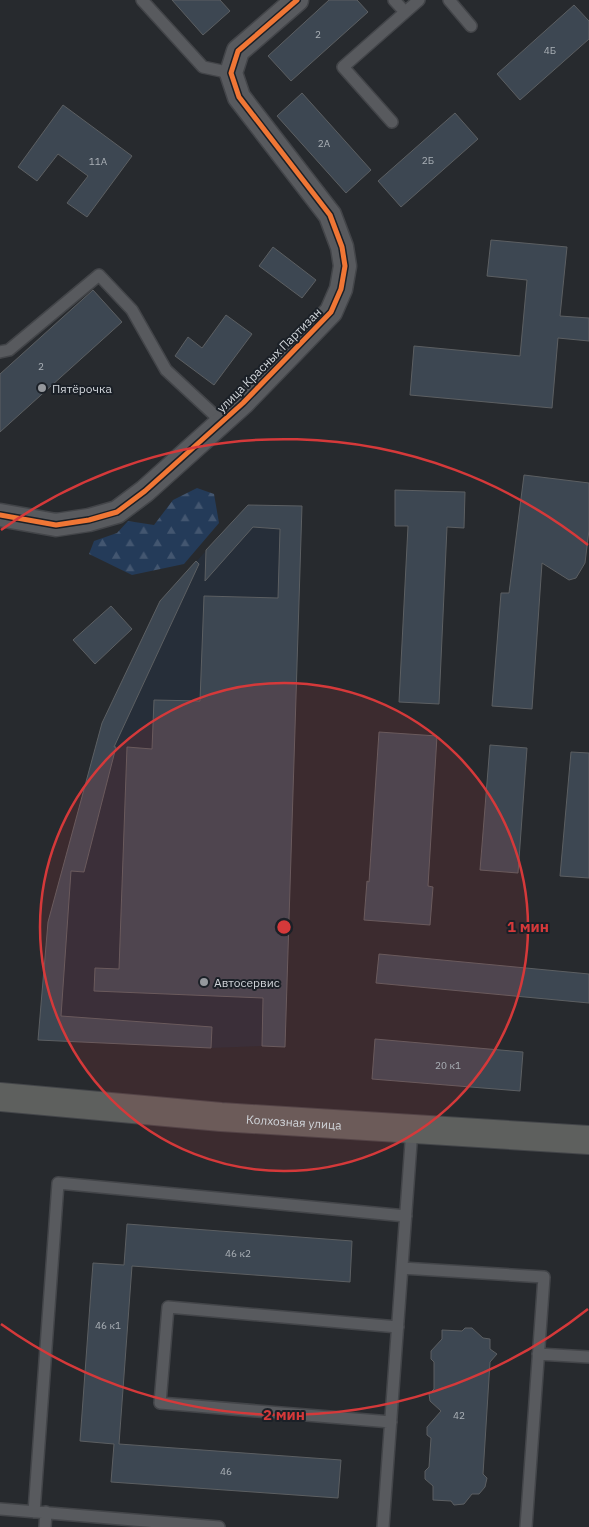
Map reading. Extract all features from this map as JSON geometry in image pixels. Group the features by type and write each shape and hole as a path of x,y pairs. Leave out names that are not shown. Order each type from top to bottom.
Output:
{"main road":[{"name":"Колхозная улица","path":"0,1097 221,1117 589,1140"}],"street":[{"path":"230,73 238,51 297,0"},
{"name":"улица Красных Партизан","path":"0,515 56,524 90,520 117,512 145,491 222,422 331,312 341,289 344,266 342,247 330,215 239,97 230,73"}],"lane":[{"path":"142,0 203,67 230,73"},
{"path":"394,0 405,12"},
{"path":"392,122 343,67 418,0"},
{"path":"448,0 471,26"},
{"path":"0,352 9,350 98,275 132,310 166,370 222,422"},
{"path":"384,1527 412,1129"},
{"path":"44,1527 40,1512 58,1183 406,1216"},
{"path":"402,1268 544,1277 526,1527"},
{"path":"391,1422 160,1403 168,1308 398,1327"},
{"path":"538,1354 589,1358"},
{"path":"0,1509 219,1527"}],"shaded area":[{"path":"248,505 302,506 285,1047 211,1048 38,1040 48,922 102,723 160,601"}],"green space":[{"path":"197,488 214,494 219,523 184,564 132,575 89,554 94,541 117,533 128,521 154,525 173,500"}],"building":[{"path":"172,0 220,0 230,11 203,35"},
{"path":"329,0 357,0 368,12 291,81 268,56"},
{"path":"574,5 589,21 589,39 520,100 497,74"},
{"path":"302,93 371,170 346,193 277,116"},
{"path":"63,105 132,156 87,217 67,203 88,176 58,154 37,181 18,167"},
{"path":"455,113 478,139 401,207 378,181"},
{"path":"491,240 567,247 560,316 589,318 589,341 558,338 552,408 410,395 414,346 520,356 527,280 487,276"},
{"path":"273,247 316,280 302,298 259,266"},
{"path":"93,290 122,322 0,432 0,374"},
{"path":"226,315 252,334 214,385 175,356 188,337 202,348"},
{"path":"524,475 589,483 589,530 585,563 576,578 569,580 542,563 532,709 492,706 501,593 509,593"},
{"path":"395,490 465,492 464,528 447,527 439,704 399,702 408,526 395,526"},
{"path":"248,505 302,506 285,1047 262,1046 263,998 94,991 95,968 119,969 127,747 152,749 154,700 200,701 204,596 278,598 280,529 253,527 205,581 206,550"},
{"path":"196,561 199,564 114,747 116,747 84,872 71,871 61,1016 212,1027 211,1048 38,1040 48,922 102,723 160,601"},
{"path":"111,606 132,629 95,664 73,640"},
{"path":"379,732 437,736 428,886 433,887 430,925 364,920 367,881 369,882"},
{"path":"490,745 527,748 518,873 480,870"},
{"path":"571,752 589,753 589,878 560,876"},
{"path":"379,954 589,974 589,1003 376,983"},
{"path":"375,1039 523,1052 520,1091 372,1079"},
{"path":"127,1224 352,1241 350,1282 132,1266 119,1444 341,1460 338,1498 111,1482 114,1444 80,1441 93,1263 124,1265"},
{"path":"465,1328 472,1328 483,1338 490,1339 490,1349 497,1354 490,1362 483,1474 487,1478 485,1487 479,1494 472,1494 464,1504 454,1505 451,1501 433,1500 433,1486 425,1479 425,1471 429,1467 431,1438 427,1435 427,1427 441,1411 430,1401 429,1394 434,1389 434,1362 431,1359 431,1351 442,1339 442,1330 462,1331"}],"cycle path":[{"path":"0,515 56,525 89,520 117,512 145,491 243,403 331,312 341,289 345,266 342,247 330,215 239,97 231,73 238,51 297,0"}],"place":[{"name":"Пятёрочка","path":"42,388"},
{"name":"Автосервис","path":"204,982"}]}
